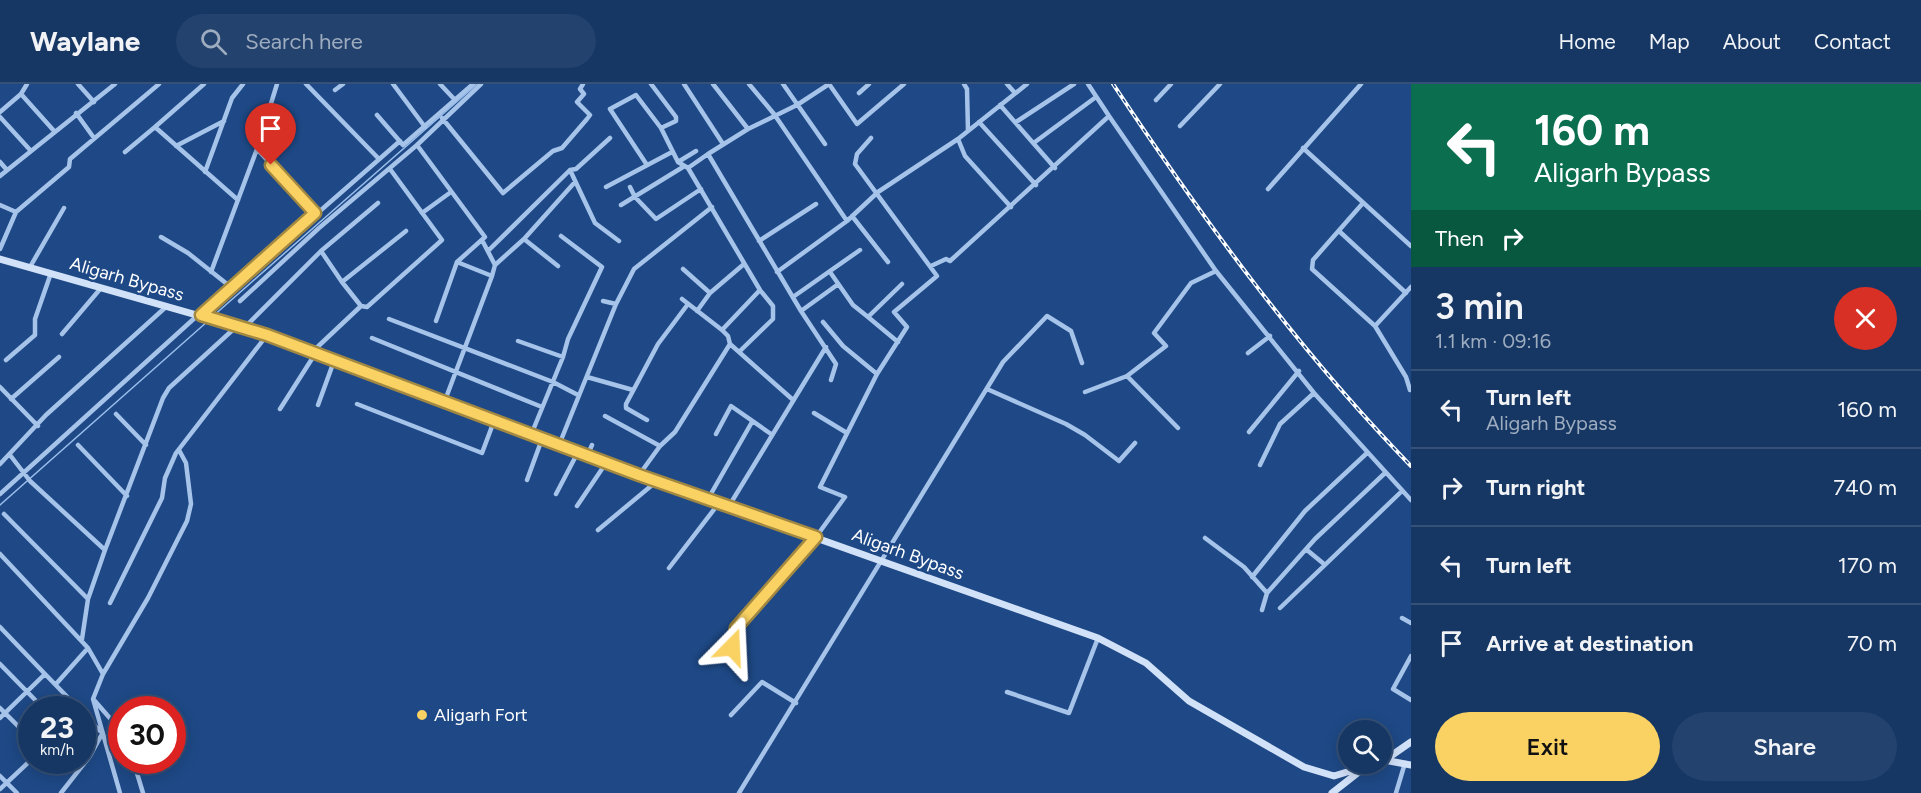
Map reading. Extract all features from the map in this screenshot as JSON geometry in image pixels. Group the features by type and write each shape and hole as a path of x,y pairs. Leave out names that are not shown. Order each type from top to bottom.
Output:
{"main road":[{"name":"Aligarh Bypass","path":"0,259 267,335 606,463 1098,638 1146,663 1189,701 1304,767 1334,776 1340,774"},
{"path":"1392,754 1411,742"},
{"path":"1392,761 1408,764"},
{"path":"1332,793 1357,774"}],"street":[{"path":"0,112 21,94 27,84"},
{"path":"78,84 94,102"},
{"path":"0,176 115,84"},
{"path":"0,249 16,212 69,167 70,159 159,84"},
{"path":"125,152 204,84"},
{"path":"205,172 235,92 243,84"},
{"path":"211,272 277,84"},
{"path":"306,84 379,159"},
{"path":"334,90 343,84"},
{"path":"393,84 425,127"},
{"path":"440,84 455,100"},
{"path":"377,114 403,145 473,84"},
{"path":"240,301 417,146 442,118 481,84"},
{"path":"442,118 503,193 553,151 562,148 590,115 577,102 584,94 580,88 583,84"},
{"path":"651,84 676,117 676,121 661,129"},
{"path":"684,84 723,144"},
{"path":"713,84 748,129"},
{"path":"749,84 774,114 850,218 888,262"},
{"path":"783,84 825,144"},
{"path":"621,205 683,166 708,154 774,114 797,105 829,84 857,124 903,84"},
{"path":"859,93 869,84"},
{"path":"968,131 965,87 973,84"},
{"path":"1007,84 1015,93"},
{"path":"777,272 850,218 878,192 958,139 1027,84"},
{"path":"1016,123 1074,84"},
{"path":"1088,84 1216,271 1299,371 1314,393 1411,500"},
{"path":"1156,100 1171,84"},
{"path":"1180,126 1220,84"},
{"path":"1268,189 1360,84"},
{"path":"21,94 56,132"},
{"path":"647,165 610,109 636,96 661,129 672,152 701,189 744,264 773,306 775,314 739,352"},
{"path":"1035,142 1096,97"},
{"path":"1000,105 1035,142 1055,168"},
{"path":"76,113 94,138"},
{"path":"931,266 946,259 950,261 1055,168 1109,116"},
{"path":"0,117 31,151"},
{"path":"176,146 225,120"},
{"path":"979,122 1036,185"},
{"path":"155,127 238,200"},
{"path":"488,251 570,170 576,169 610,138"},
{"path":"736,651 731,641 736,628 816,537 845,497 820,487 877,374 907,327 894,312 938,276 854,160 871,138"},
{"path":"958,139 965,156 1011,207"},
{"path":"0,494 315,213 400,141"},
{"path":"417,146 485,237 458,262 436,321"},
{"path":"1303,148 1411,246"},
{"path":"256,149 315,213"},
{"path":"683,166 696,151"},
{"path":"606,187 672,152"},
{"path":"708,154 777,272 826,347 837,368 831,380"},
{"path":"0,162 7,170"},
{"path":"321,251 361,306 367,307 442,240 390,169"},
{"path":"570,170 595,223 619,242"},
{"path":"444,403 495,265 524,239 575,182"},
{"path":"630,187 635,197 656,219 701,189"},
{"path":"422,213 451,192"},
{"path":"82,639 88,599 160,402 169,388 241,327 321,251 378,203"},
{"path":"1364,203 1313,260 1312,269 1375,326 1406,377 1410,390"},
{"path":"759,240 816,204"},
{"path":"0,205 16,212"},
{"path":"559,445 616,304 634,269 712,207"},
{"path":"30,267 64,208"},
{"path":"342,282 406,231"},
{"path":"1339,231 1406,293"},
{"path":"531,435 563,357 568,339 602,267 561,236"},
{"path":"161,237 188,253 232,288"},
{"path":"524,239 558,266"},
{"path":"482,240 495,265"},
{"path":"793,297 860,250"},
{"path":"458,262 492,276"},
{"path":"697,311 710,293 744,264"},
{"path":"683,269 710,293"},
{"path":"1085,392 1127,376 1166,346 1154,333 1191,283 1216,271"},
{"path":"830,272 853,305 898,342"},
{"path":"6,360 35,335 35,319 51,273"},
{"path":"868,317 902,284"},
{"path":"801,311 837,285"},
{"path":"62,334 102,287"},
{"path":"1375,326 1411,287"},
{"path":"722,330 760,290"},
{"path":"682,299 722,330 728,336 730,344 792,399"},
{"path":"603,301 616,304"},
{"path":"647,420 626,408 633,390 665,332 688,304"},
{"path":"0,464 167,306"},
{"path":"280,409 313,354 361,306"},
{"path":"739,793 1003,362 1047,315 1071,331 1082,363"},
{"path":"389,319 553,382 578,395"},
{"path":"823,322 843,346 877,374"},
{"path":"110,603 162,498 167,473 178,450 267,335"},
{"path":"1248,353 1270,336"},
{"path":"372,338 542,407"},
{"path":"518,341 563,357"},
{"path":"639,475 660,446 675,432 730,344"},
{"path":"729,506 792,399 826,347"},
{"path":"11,399 59,357"},
{"path":"318,405 334,361"},
{"path":"1249,432 1299,371"},
{"path":"1127,376 1178,428"},
{"path":"587,377 633,390"},
{"path":"0,387 38,426"},
{"path":"987,389 1066,424 1085,435 1119,461 1136,442"},
{"path":"1260,465 1280,424 1314,393"},
{"path":"357,404 482,453 494,421"},
{"path":"716,434 731,406 771,434"},
{"path":"814,413 847,433"},
{"path":"116,414 146,445"},
{"path":"604,416 660,446"},
{"path":"708,499 752,422"},
{"path":"527,480 542,439"},
{"path":"78,445 126,496"},
{"path":"587,456 592,445"},
{"path":"94,696 103,675 148,598 187,521 191,504 186,463 178,450"},
{"path":"556,495 578,452"},
{"path":"1252,577 1305,511 1367,453"},
{"path":"10,455 30,481 105,550"},
{"path":"577,507 606,463"},
{"path":"1262,610 1267,593 1306,550 1385,473"},
{"path":"598,530 657,481"},
{"path":"1280,608 1402,491"},
{"path":"669,567 719,503"},
{"path":"4,514 88,599"},
{"path":"1205,538 1244,567 1267,593"},
{"path":"1306,550 1324,564"},
{"path":"0,554 82,639 103,675"},
{"path":"1402,618 1411,623"},
{"path":"0,627 67,696"},
{"path":"1007,692 1069,713 1098,638"},
{"path":"56,684 88,648"},
{"path":"1411,656 1393,689 1411,700"},
{"path":"0,664 31,696"},
{"path":"0,718 45,674"},
{"path":"731,715 762,682 796,703"},
{"path":"96,702 108,716"},
{"path":"0,708 18,726"},
{"path":"96,710 120,793"},
{"path":"96,727 102,733"},
{"path":"96,744 102,733"},
{"path":"1396,793 1408,764"},
{"path":"0,789 18,772"},
{"path":"61,793 76,774"},
{"path":"137,774 143,793"},
{"path":"0,776 16,793"}],"waterway":[{"path":"212,317 477,84"},
{"path":"0,505 208,321"}],"railway":[{"path":"1113,84 1181,184 1253,282 1330,377 1411,466"}],"place":[{"name":"Aligarh Fort","path":"422,715"}],"route":[{"path":"271,165 315,213 201,315 267,335 639,475 816,537 736,628 731,641 732,647"}]}
